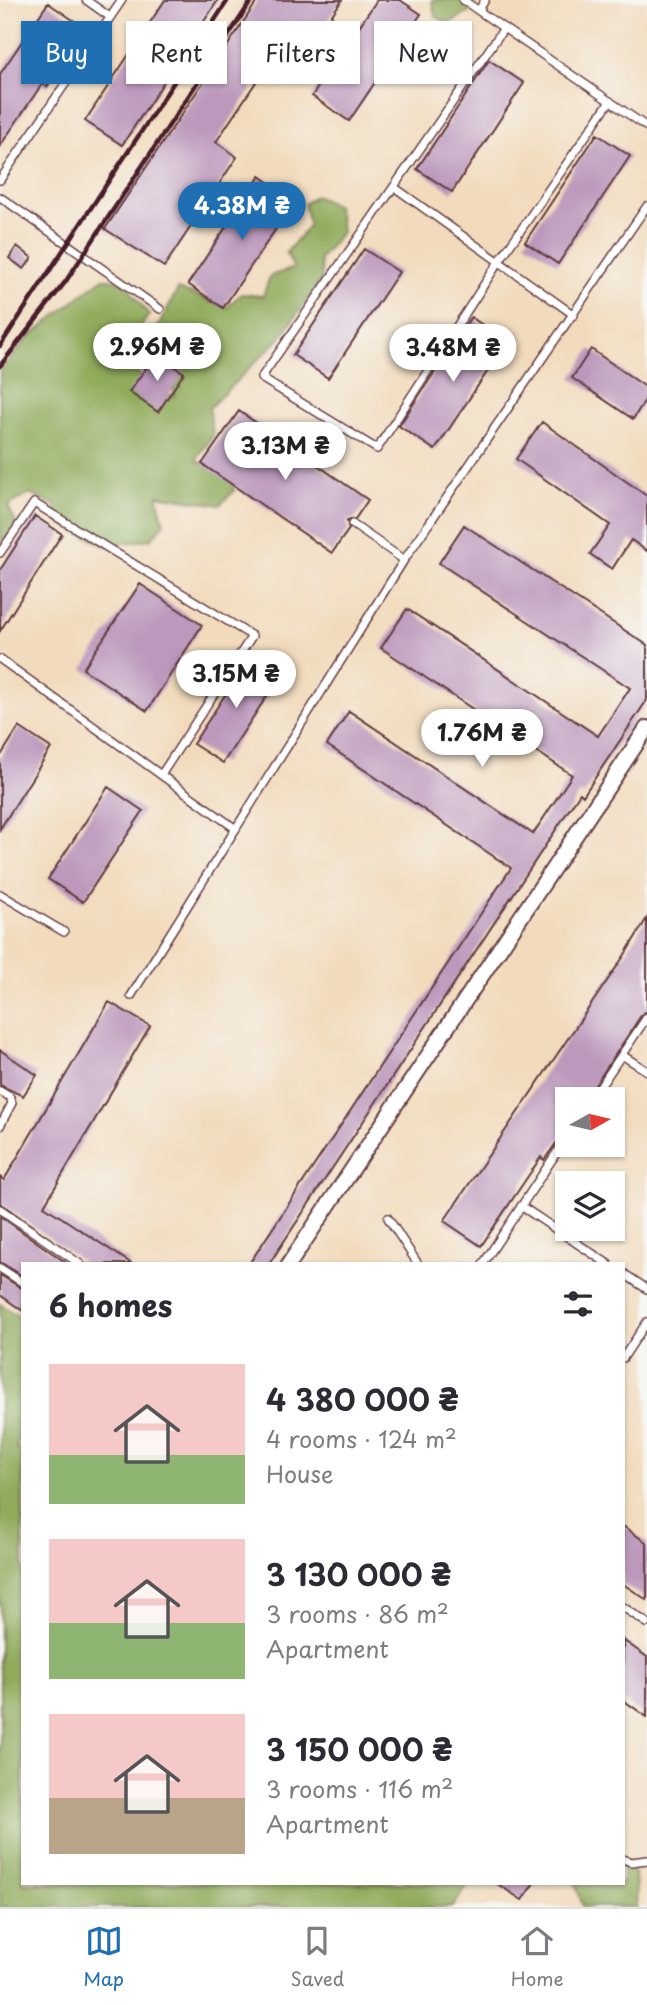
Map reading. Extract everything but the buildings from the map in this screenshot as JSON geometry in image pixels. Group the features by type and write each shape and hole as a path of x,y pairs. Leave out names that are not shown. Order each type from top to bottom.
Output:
{"street":[{"path":"290,1262 647,728"}],"lane":[{"path":"86,0 110,17"},
{"path":"0,180 122,0"},
{"path":"463,0 647,127"},
{"path":"478,10 485,0"},
{"path":"505,29 261,378 377,449 500,260 610,101"},
{"path":"394,187 574,315"},
{"path":"0,197 160,309"},
{"path":"131,996 404,560 647,206"},
{"path":"0,552 34,503 252,636 161,775"},
{"path":"352,524 404,560"},
{"path":"0,659 236,829"},
{"path":"0,894 64,932"},
{"path":"600,1087 647,1017"},
{"path":"622,1055 647,1070"},
{"path":"0,1091 10,1097 12,1103 0,1126"},
{"path":"484,1262 555,1155"},
{"path":"521,1206 605,1262"},
{"path":"0,1209 77,1262"},
{"path":"388,1218 417,1262"},
{"path":"0,1268 21,1282"},
{"path":"625,1274 647,1289"},
{"path":"625,1355 647,1322"},
{"path":"625,1608 647,1623"},
{"path":"625,1860 631,1862 647,1860"}],"green space":[{"path":"432,0 476,0 468,13 453,21 445,21 435,16"},
{"path":"315,196 337,206 342,232 320,259 322,278 282,336 209,408 213,435 196,460 231,474 234,491 220,505 157,495 164,524 151,539 105,546 58,522 55,505 29,494 8,506 16,523 7,537 0,540 0,371 27,339 103,278 124,282 149,315 125,348 142,381 138,393 175,396 167,354 152,338 178,289 227,307 241,294 263,296 270,276 294,268 286,253 309,226 304,204"},
{"path":"0,1304 21,1318 21,1429 16,1448 21,1449 21,1885 468,1885 453,1907 0,1907"},
{"path":"625,1867 635,1873 637,1907 583,1907 576,1885 625,1885"}],"railway":[{"path":"0,346 228,0"},
{"path":"0,366 66,281 252,0"}]}
